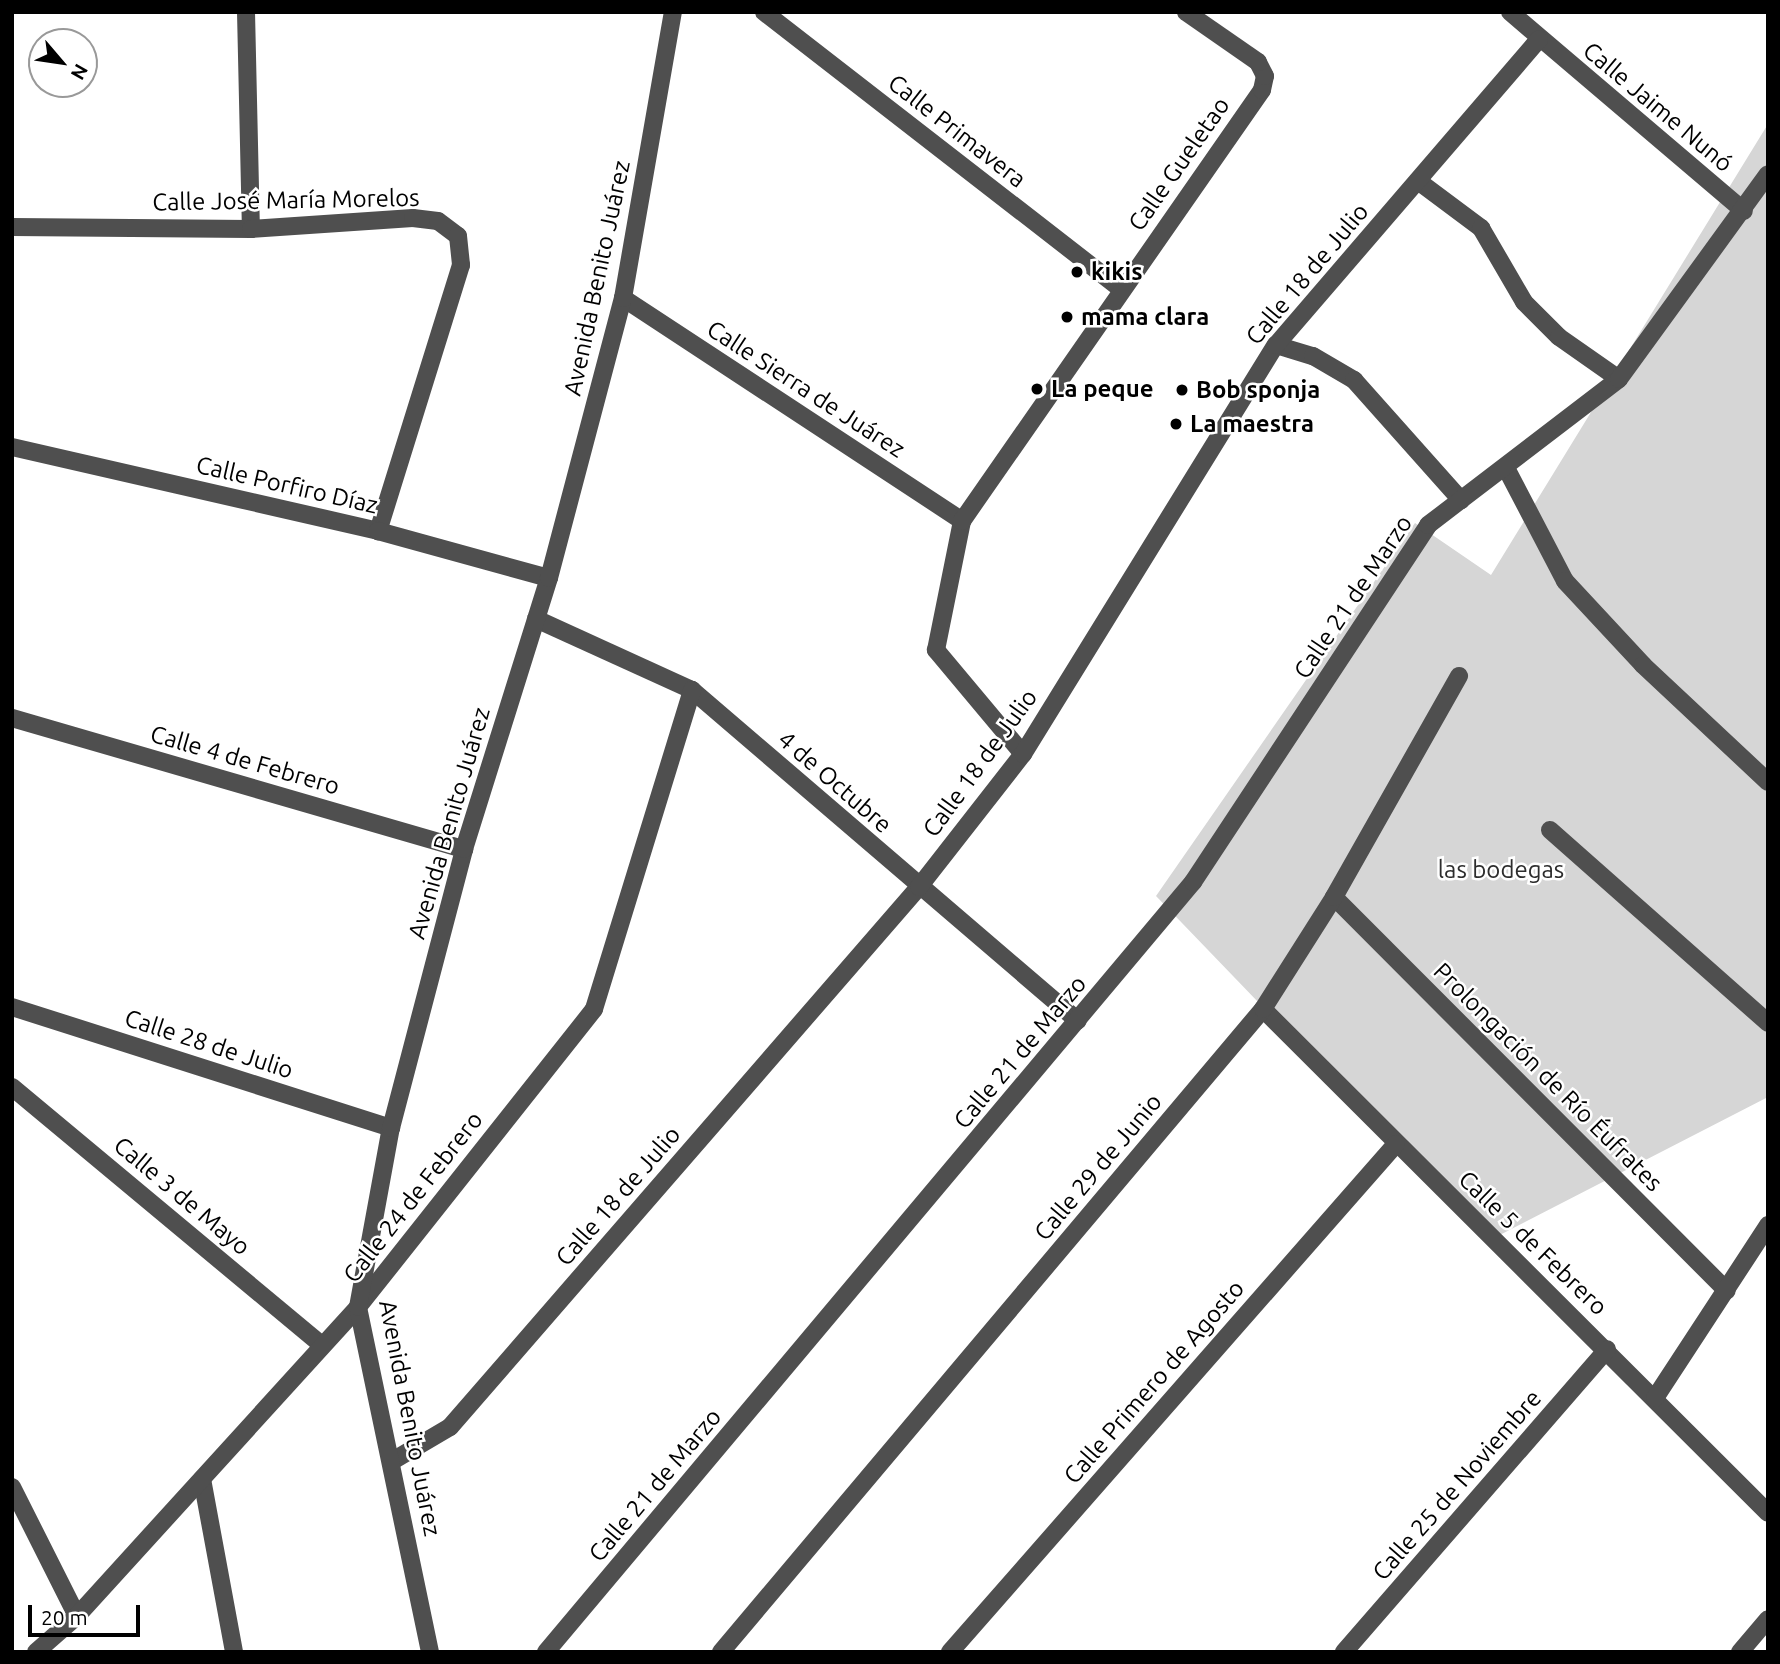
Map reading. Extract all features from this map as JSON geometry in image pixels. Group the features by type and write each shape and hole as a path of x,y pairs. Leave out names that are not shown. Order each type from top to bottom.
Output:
{"street":[{"path":"246,12 251,229"},
{"name":"Avenida Benito Juárez","path":"430,1652 394,1460 358,1307 391,1128 464,849 549,579 623,298 673,12"},
{"name":"Calle Primavera","path":"764,12 1121,289"},
{"name":"Calle Gueletao","path":"962,521 1262,90 1265,76 1258,62 1186,12"},
{"name":"Calle Jaime Nunó","path":"1510,12 1744,211"},
{"name":"Calle 18 de Julio","path":"394,1460 450,1427 919,887 1023,754 1276,345 1539,39"},
{"name":"Calle 21 de Marzo","path":"546,1652 1193,882 1428,525 1619,379 1744,211 1768,174"},
{"path":"1418,181 1481,228 1524,302 1559,337 1619,379"},
{"name":"Calle José María Morelos","path":"12,227 251,229 413,218 438,221 458,236 461,265 378,531"},
{"name":"Calle Sierra de Juárez","path":"623,298 962,521"},
{"path":"1276,345 1313,356 1354,380 1461,500"},
{"name":"Calle Porfiro Díaz","path":"12,447 378,531 549,579"},
{"path":"1506,468 1565,581 1643,664 1768,782"},
{"path":"962,521 936,650 1023,754"},
{"name":"4 de Octubre","path":"536,618 692,690 1078,1021"},
{"name":"Calle 29 de Junio","path":"721,1652 1263,1009 1334,897 1459,676"},
{"name":"Calle 24 de Febrero","path":"36,1652 77,1616 202,1479 320,1343 358,1307 594,1009 692,690"},
{"name":"Calle 4 de Febrero","path":"12,718 464,849"},
{"path":"1550,830 1768,1023"},
{"name":"Prolongación de Río Éufrates","path":"1334,897 1727,1291"},
{"name":"Calle 28 de Julio","path":"12,1007 391,1128"},
{"name":"Calle 5 de Febrero","path":"1263,1009 1396,1144 1607,1349 1768,1513"},
{"name":"Calle 3 de Mayo","path":"12,1087 320,1343"},
{"name":"Calle Primero de Agosto","path":"950,1652 1396,1144"},
{"path":"1655,1398 1727,1291 1768,1224"},
{"name":"Calle 25 de Noviembre","path":"1344,1652 1607,1349"},
{"path":"202,1479 234,1652"},
{"path":"12,1487 77,1616"},
{"path":"1740,1652 1768,1619"}],"green space":[{"name":"las bodegas","path":"1768,124 1768,1097 1488,1241 1156,896 1415,523 1491,575"}],"place":[{"name":"kikis","path":"1077,272"},
{"name":"mama clara","path":"1067,317"},
{"name":"La peque","path":"1037,389"},
{"name":"Bob sponja","path":"1182,390"},
{"name":"La maestra","path":"1176,424"}]}
